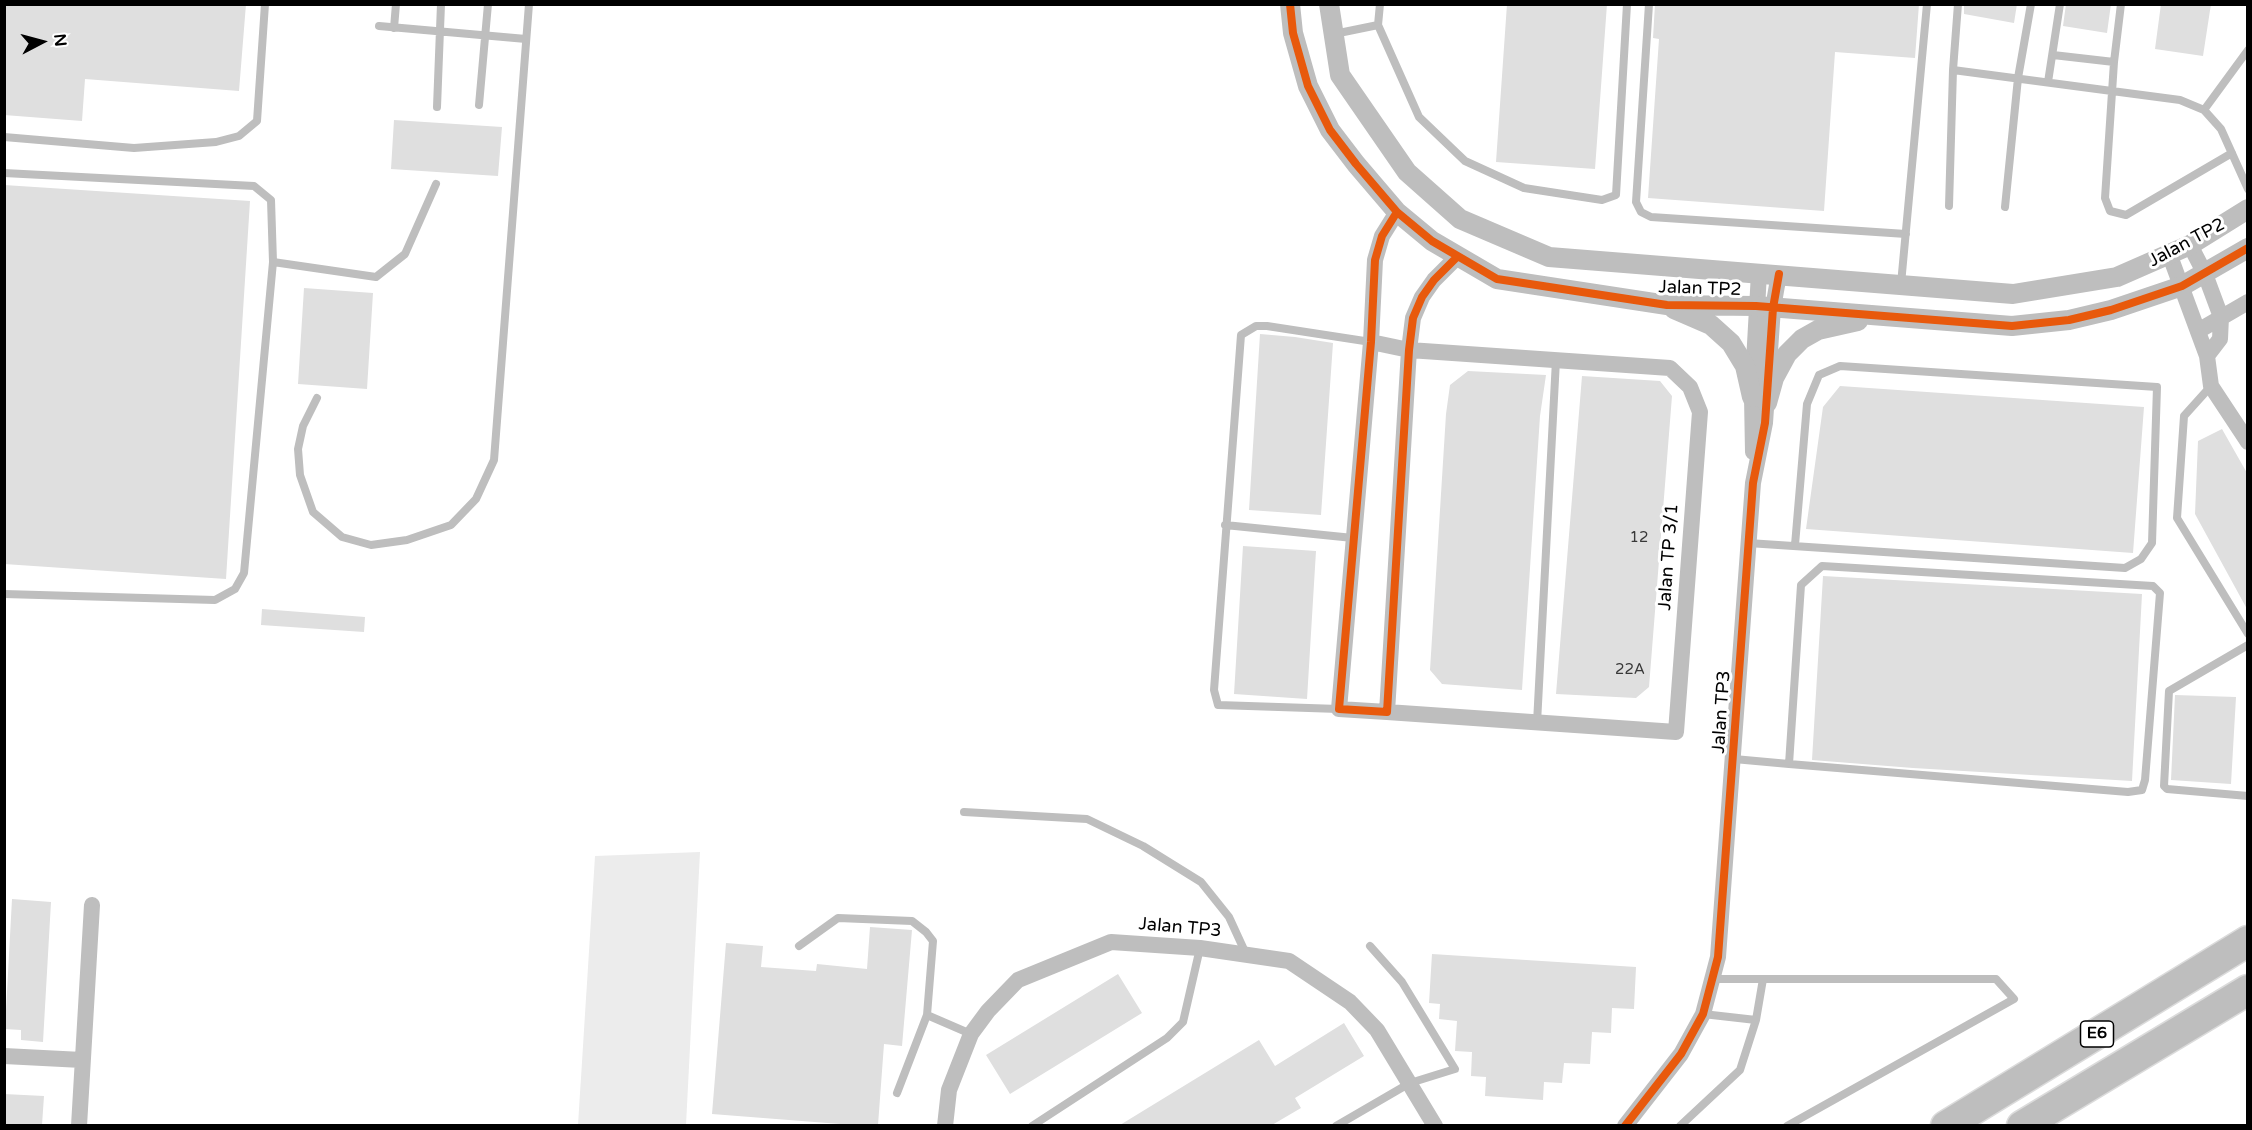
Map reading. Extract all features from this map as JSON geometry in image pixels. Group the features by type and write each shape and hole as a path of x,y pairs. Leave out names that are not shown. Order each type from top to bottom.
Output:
{"highway":[{"name":"E6","path":"1946,1125 2247,941"},
{"name":"E6","path":"2022,1125 2247,990"}],"street":[{"name":"Jalan TP2","path":"1290,4 1293,33 1308,86 1330,130 1397,212 1432,241 1497,279 1667,305 1765,307 2012,326 2069,320 2182,286 2247,248"},
{"name":"Jalan TP2","path":"1329,4 1340,75 1407,172 1460,219 1548,257 2013,294 2117,277 2170,256 2247,209"},
{"path":"1339,709 1376,260 1382,236 1397,212"},
{"path":"2190,245 2205,274 2221,317 2220,339 2207,356"},
{"path":"2170,256 2207,356 2211,386 2247,442"},
{"path":"1387,712 1408,350 1413,318 1422,297 1434,280 1457,257"},
{"name":"Jalan TP3","path":"1625,1125 1681,1054 1703,1014 1718,957 1760,400 1765,307 1759,273"},
{"name":"Jalan TP3","path":"1765,307 1779,274"},
{"path":"2198,331 2247,302"},
{"path":"1667,305 1711,325 1731,343 1745,366 1760,400"},
{"path":"1760,400 1787,354 1802,339 1818,330 1839,324 1884,316"},
{"name":"Jalan TP 3/1","path":"1339,709 1676,732 1700,412 1690,387 1670,368 1408,350 1371,342"},
{"path":"79,1125 92,905"},
{"name":"Jalan TP3","path":"945,1125 949,1090 971,1035 988,1011 1018,980 1111,942 1200,948 1289,960 1350,1002 1377,1030 1435,1125"},
{"path":"4,1056 82,1060"}],"lane":[{"path":"4,137 134,148 216,142 239,136 257,121 265,4"},
{"path":"394,28 396,4"},
{"path":"437,107 441,4"},
{"path":"479,105 488,4"},
{"path":"317,398 303,426 298,449 300,475 313,512 342,537 371,545 407,540 451,525 476,499 494,460 529,4"},
{"path":"1380,4 1378,25 1419,117 1465,161 1524,188 1602,200 1616,195 1628,4"},
{"path":"1649,4 1636,202 1641,212 1651,217 1906,234"},
{"path":"1900,284 1927,4"},
{"path":"1949,206 1953,70 1958,4"},
{"path":"2005,207 2018,78 2031,4"},
{"path":"2048,82 2060,4"},
{"path":"2121,4 2114,62 2105,198 2110,211 2126,215 2232,153"},
{"path":"1334,34 1378,25"},
{"path":"379,26 526,39"},
{"path":"2204,110 2247,50"},
{"path":"2053,55 2114,62"},
{"path":"1953,70 2180,100 2204,110 2221,129 2247,189"},
{"path":"4,173 254,186 271,200 273,262 244,573 236,589 215,600 4,594"},
{"path":"273,262 376,278 405,254 436,184"},
{"path":"1339,709 1218,705 1214,690 1241,335 1256,326 1267,326 1371,342"},
{"path":"1537,723 1556,360"},
{"path":"1748,543 2126,568 2141,560 2152,543 2157,387 1840,366 1819,375 1807,404 1795,545"},
{"path":"2211,386 2184,416 2178,519 2247,634"},
{"path":"1225,525 1353,538"},
{"path":"1734,759 1789,764 2128,792 2142,790 2145,780 2160,593 2153,586 1822,566 1801,585 1789,764"},
{"path":"2247,645 2169,691 2164,786 2167,789 2247,795"},
{"path":"964,812 1087,819 1143,846 1200,882 1229,917 1246,954"},
{"path":"799,946 838,918 912,921 933,941 927,1015 897,1093"},
{"path":"1336,1125 1410,1083 1455,1069 1402,982 1370,946"},
{"path":"1032,1125 1167,1038 1183,1022 1200,948"},
{"path":"1713,979 1996,979 2014,999 1787,1125"},
{"path":"1680,1125 1740,1070 1756,1020 1763,979"},
{"path":"1703,1014 1756,1020"},
{"path":"927,1015 971,1035"}],"shaded area":[{"path":"700,852 686,1125 578,1125 595,856"}],"building":[{"path":"4,4 246,4 239,91 85,79 82,121 4,115"},
{"path":"1507,4 1607,4 1595,169 1496,162"},
{"path":"1655,4 1919,4 1915,58 1835,52 1824,211 1648,198 1659,39 1653,38"},
{"path":"1964,4 2017,4 2014,23 1964,14"},
{"path":"2066,4 2111,4 2107,33 2063,26"},
{"path":"2161,4 2211,4 2203,56 2155,49"},
{"path":"394,120 502,127 498,176 391,169"},
{"path":"4,185 250,201 226,579 4,564"},
{"path":"304,288 373,293 367,389 298,384"},
{"path":"1260,334 1333,343 1321,515 1249,510"},
{"path":"1468,371 1546,375 1540,416 1522,690 1442,684 1430,670 1446,414 1450,385"},
{"path":"1582,376 1660,381 1672,396 1649,687 1636,698 1556,694"},
{"path":"1840,386 2144,407 2133,553 1806,529 1823,407"},
{"path":"2222,429 2247,473 2247,609 2195,514 2198,441"},
{"path":"1243,546 1316,551 1307,699 1234,694"},
{"path":"1823,576 2142,594 2132,781 1812,760"},
{"path":"262,609 365,617 364,632 261,625"},
{"path":"2175,695 2236,697 2231,784 2171,780"},
{"path":"12,899 51,902 43,1042 21,1040 21,1030 5,1029"},
{"path":"870,927 912,930 902,1046 884,1044 878,1125 712,1114 726,943 763,946 761,967 816,971 817,964 867,969"},
{"path":"1432,954 1636,967 1634,1009 1612,1008 1611,1033 1592,1032 1590,1064 1564,1063 1562,1083 1544,1082 1543,1100 1485,1096 1486,1077 1471,1076 1472,1052 1455,1051 1457,1021 1439,1019 1440,1004 1429,1003"},
{"path":"1118,974 1142,1013 1010,1094 986,1055"},
{"path":"1344,1023 1364,1056 1295,1098 1301,1108 1272,1125 1120,1125 1259,1040 1275,1066"},
{"path":"4,1094 44,1096 42,1125 4,1125"}],"cycle path":[{"path":"1290,4 1293,33 1308,86 1330,130 1397,212 1432,241 1497,279 1667,305 1756,306 2012,326 2069,320 2111,310 2182,286 2248,248"},
{"path":"1397,212 1382,236 1375,260 1371,342 1339,709 1387,712 1409,350 1413,318 1422,297 1434,280 1457,257"},
{"path":"1625,1126 1681,1054 1703,1014 1718,957 1753,483 1765,423 1773,308 1779,274"}]}
